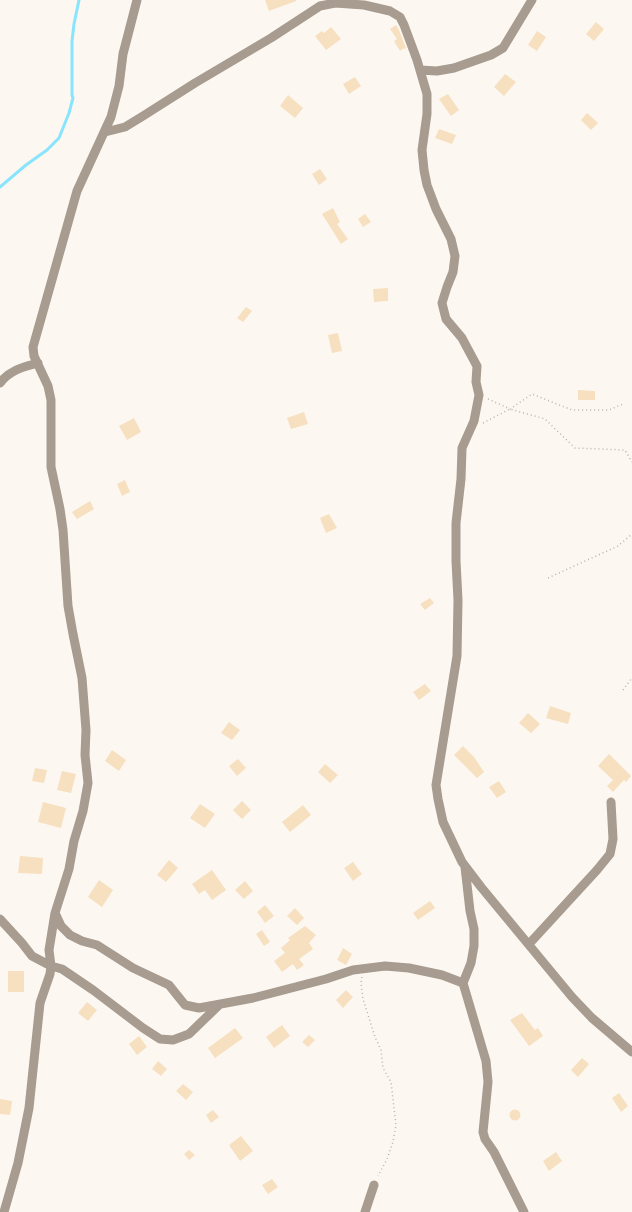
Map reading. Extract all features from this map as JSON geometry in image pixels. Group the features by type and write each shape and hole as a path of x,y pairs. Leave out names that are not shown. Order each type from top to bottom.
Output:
{"street":[{"path":"4,1212 18,1162 29,1108 40,1003 51,966 49,950 55,913 69,869 88,783 84,755 86,730 82,678 72,634 68,606 63,530 51,467 51,400 48,386 34,356 33,347 78,191 111,117 119,86 123,54 137,0"},
{"path":"420,70 437,71 454,68 491,55 503,48 532,0"},
{"path":"105,132 125,126 144,116 195,83 272,38 320,6 335,4 364,5 390,11 400,17 420,70 427,94 427,114 422,150 427,185 436,209 451,239 455,256 453,272 442,303 446,319 462,338 477,366 476,382 479,395 474,421 462,448 462,479 456,523 458,600 457,656 436,785 443,822 465,866 481,887 572,997 592,1018 632,1052"},
{"path":"0,383 5,376 18,369 38,363"},
{"path":"528,944 610,854 613,839 611,802"},
{"path":"465,866 470,911 474,929 474,946 471,963 463,983 486,1061 488,1082 483,1132 485,1139 494,1152 524,1212"},
{"path":"55,913 62,926 70,935 82,941 97,944 133,968 169,985 185,1005 199,1008 253,998 363,968 385,966 410,968 442,975 463,983"},
{"path":"0,919 32,956 51,966 62,969 160,1040 173,1040 188,1034 219,1005"},
{"path":"365,1212 374,1185"}],"path":[{"path":"483,424 510,409 532,394 572,410 609,410 623,404"},
{"path":"479,395 510,409 545,419 575,448 625,450 632,462"},
{"path":"548,578 618,546 632,534"},
{"path":"623,690 632,678"},
{"path":"363,968 361,983 363,999 381,1050 383,1068 391,1082 396,1125 393,1142 387,1159 374,1185"}],"building":[{"path":"265,0 296,0 296,1 269,11"},
{"path":"596,22 604,29 594,41 586,34"},
{"path":"396,25 406,48 400,51 394,41 397,39 390,29"},
{"path":"331,27 341,39 326,50 315,36 322,31 324,33"},
{"path":"537,31 546,37 537,51 528,45"},
{"path":"505,74 516,82 504,96 494,87"},
{"path":"355,77 361,86 349,94 343,84"},
{"path":"448,94 459,110 451,116 439,99"},
{"path":"288,95 303,108 295,118 280,106"},
{"path":"587,113 598,123 591,130 581,120"},
{"path":"439,129 456,135 452,144 435,138"},
{"path":"320,169 327,179 319,185 312,174"},
{"path":"333,208 340,222 337,224 348,239 341,244 322,214"},
{"path":"365,214 371,222 363,227 358,219"},
{"path":"388,288 388,301 374,302 373,289"},
{"path":"246,307 252,311 243,322 237,318"},
{"path":"338,333 342,351 332,353 328,335"},
{"path":"578,390 595,391 595,400 578,400"},
{"path":"304,412 308,424 291,429 287,418"},
{"path":"134,418 141,432 127,440 119,426"},
{"path":"125,480 130,492 122,496 117,484"},
{"path":"90,501 94,509 77,519 72,512"},
{"path":"329,514 337,528 326,533 320,518"},
{"path":"430,598 434,603 425,610 420,604"},
{"path":"425,684 431,691 419,700 413,692"},
{"path":"550,706 571,713 568,724 546,718"},
{"path":"528,713 540,724 531,733 519,723"},
{"path":"229,722 240,730 232,740 221,733"},
{"path":"463,746 474,757 484,772 477,778 454,755"},
{"path":"112,750 126,760 119,771 105,761"},
{"path":"609,754 631,776 626,782 624,780 613,792 607,786 613,780 598,766"},
{"path":"238,759 246,768 237,776 229,766"},
{"path":"325,764 338,775 330,783 318,772"},
{"path":"35,768 47,770 44,783 32,781"},
{"path":"62,771 76,774 71,793 57,790"},
{"path":"499,781 506,792 497,798 489,787"},
{"path":"242,801 251,810 242,819 233,810"},
{"path":"43,802 66,808 61,828 38,822"},
{"path":"200,804 215,814 205,828 190,818"},
{"path":"303,805 311,815 290,832 282,822"},
{"path":"20,856 43,858 42,874 18,873"},
{"path":"169,860 178,868 166,882 157,875"},
{"path":"353,862 362,874 353,881 344,868"},
{"path":"212,870 226,890 212,900 205,890 199,894 192,884"},
{"path":"99,880 113,890 102,907 88,897"},
{"path":"245,881 253,891 244,899 235,890"},
{"path":"430,901 435,908 418,920 413,913"},
{"path":"265,905 274,916 265,923 257,912"},
{"path":"295,908 304,918 297,925 287,916"},
{"path":"305,926 316,935 309,943 313,949 299,959 304,965 297,970 293,964 282,972 274,961 285,953 281,948 290,940 288,938"},
{"path":"262,930 270,942 264,946 256,934"},
{"path":"343,948 352,954 346,965 337,960"},
{"path":"8,971 24,971 24,992 8,992"},
{"path":"346,990 353,997 343,1008 336,1000"},
{"path":"87,1002 97,1010 88,1021 78,1013"},
{"path":"522,1013 535,1030 538,1028 543,1036 529,1046 510,1020"},
{"path":"282,1025 290,1036 274,1048 266,1037"},
{"path":"235,1028 243,1038 215,1058 208,1048"},
{"path":"309,1035 315,1040 308,1047 302,1042"},
{"path":"139,1036 147,1047 137,1055 129,1044"},
{"path":"582,1058 589,1064 578,1077 571,1070"},
{"path":"158,1061 167,1069 161,1076 152,1069"},
{"path":"183,1084 193,1092 186,1100 176,1091"},
{"path":"619,1093 628,1106 621,1112 612,1098"},
{"path":"0,1099 12,1101 10,1115 0,1114"},
{"path":"515,1109 519,1111 521,1115 519,1119 515,1121 511,1119 509,1115 511,1111"},
{"path":"213,1110 219,1117 211,1123 206,1115"},
{"path":"241,1136 253,1151 240,1161 229,1145"},
{"path":"189,1150 195,1155 189,1160 184,1154"},
{"path":"556,1152 562,1161 549,1171 543,1161"},
{"path":"272,1179 278,1187 268,1194 262,1185"}],"waterway":[{"path":"0,187 26,165 47,150 59,138 73,98 72,41 79,0"}]}
